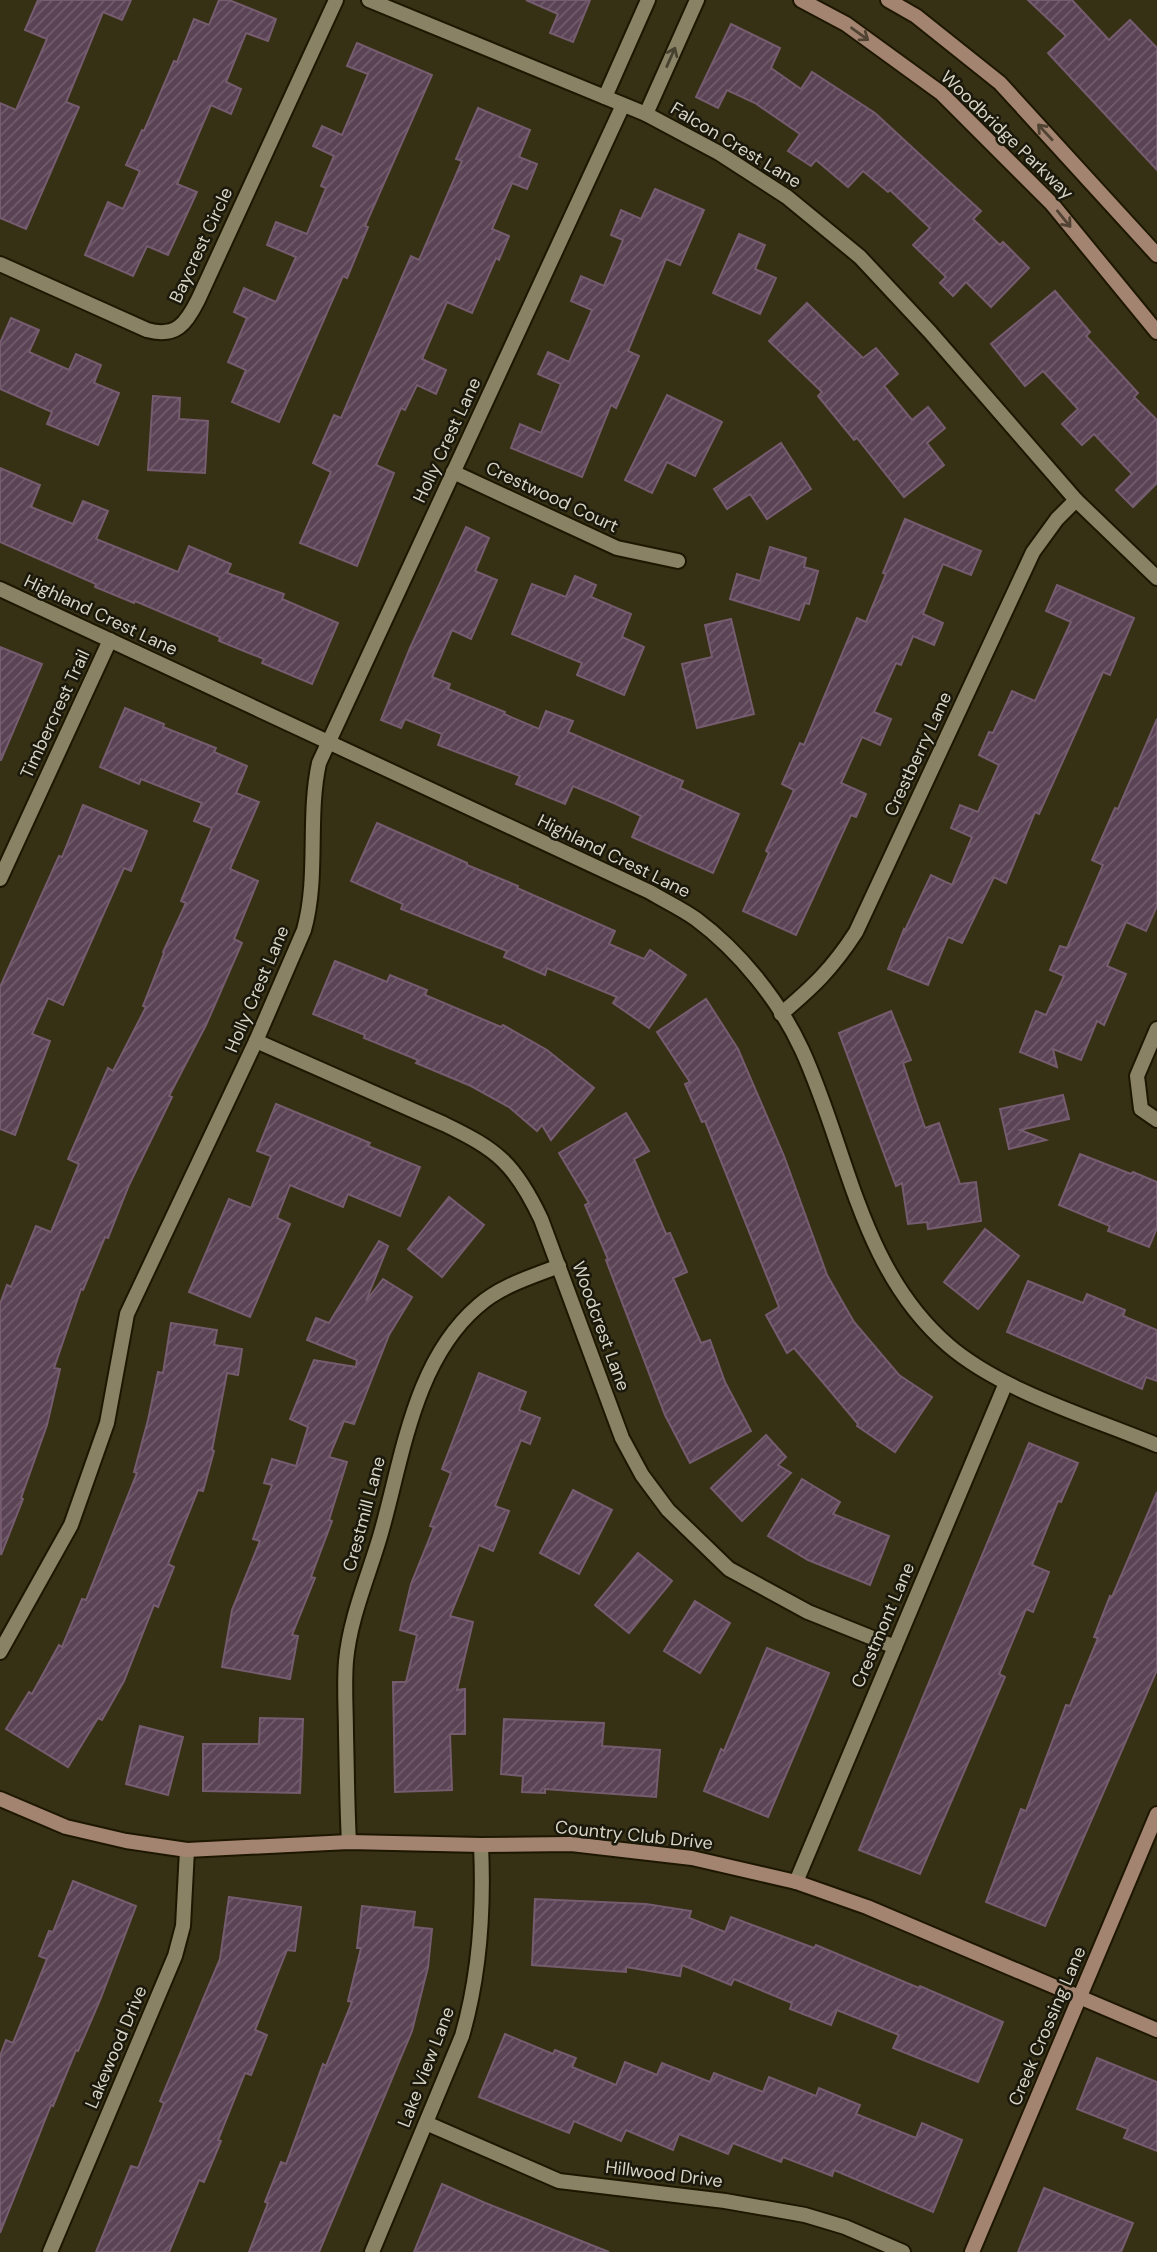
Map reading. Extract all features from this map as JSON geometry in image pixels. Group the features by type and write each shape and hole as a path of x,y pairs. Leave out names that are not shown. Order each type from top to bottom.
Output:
{"street":[{"name":"Baycrest Circle","path":"0,264 147,330 169,332 181,326 198,300 336,0"},
{"name":"Falcon Crest Lane","path":"369,0 646,114 683,132 754,174 805,211 860,257 930,332 1076,500 1157,578"},
{"path":"605,97 648,0"},
{"path":"646,114 697,0"},
{"name":"Woodbridge Parkway","path":"800,0 846,24 941,93 1052,204 1157,332"},
{"name":"Woodbridge Parkway","path":"888,0 916,16 1000,83 1157,255"},
{"name":"Holly Crest Lane","path":"0,1652 71,1525 107,1423 127,1314 289,968 308,914 313,791 319,763 623,105"},
{"name":"Crestwood Court","path":"453,472 617,548 678,561"},
{"name":"Crestberry Lane","path":"781,1014 833,967 856,932 1033,552 1076,500"},
{"name":"Highland Crest Lane","path":"0,589 650,892 696,919 758,979 801,1049 870,1237 893,1281 910,1306 949,1346 1006,1383 1157,1445"},
{"name":"Timbercrest Trail","path":"0,879 110,640"},
{"path":"1157,1029 1137,1076 1141,1109 1157,1120"},
{"name":"Woodcrest Lane","path":"256,1041 444,1124 498,1154 527,1190 559,1266 622,1438 642,1475 668,1510 729,1569 808,1612 895,1647"},
{"name":"Crestmill Lane","path":"349,1842 345,1695 350,1632 418,1399 444,1346 476,1307 494,1293 559,1266"},
{"name":"Crestmont Lane","path":"796,1882 1006,1383"},
{"name":"Country Club Drive","path":"0,1799 66,1827 126,1841 187,1850 349,1842 571,1844 692,1858 796,1882 867,1907 1157,2030"},
{"name":"Creek Crossing Lane","path":"972,2252 1157,1814"},
{"name":"Lake View Lane","path":"372,2252 462,2036 471,2004 477,1971 481,1910 481,1845"},
{"name":"Lakewood Drive","path":"50,2252 175,1956 183,1926 187,1850"},
{"name":"Hillwood Drive","path":"426,2123 559,2181 725,2201 793,2213 845,2227 903,2252"}],"building":[{"path":"38,0 131,0 122,20 103,12 66,102 79,107 26,229 0,218 0,103 16,110 47,39 25,30"},
{"path":"219,0 229,0 276,19 268,41 246,33 226,82 241,89 231,114 211,105 177,184 197,192 168,255 147,246 133,276 85,255 108,202 123,209 140,171 126,165 174,61 177,62 194,19 209,25"},
{"path":"526,0 590,0 573,42 550,33 558,14"},
{"path":"1028,0 1072,0 1109,40 1130,20 1157,48 1157,170 1048,53 1066,36"},
{"path":"731,24 780,48 771,68 801,89 812,72 875,113 981,211 973,219 1000,245 1003,242 1029,268 991,307 966,282 953,296 940,283 946,277 913,245 930,228 890,190 888,192 863,171 848,187 816,160 811,166 788,151 800,134 755,103 727,90 718,108 696,97"},
{"path":"357,43 432,75 365,226 368,227 347,278 343,276 279,422 232,402 246,370 228,362 247,318 234,312 244,288 276,302 296,257 267,245 276,222 307,234 326,188 321,186 334,156 313,146 322,126 342,135 368,74 347,66"},
{"path":"478,108 530,130 519,157 537,164 527,189 512,183 492,229 509,236 499,260 496,258 472,313 447,302 422,359 446,370 436,394 417,385 405,410 401,408 376,465 394,473 357,566 300,543 331,472 313,463 334,415 341,418 411,256 419,260 462,161 456,159"},
{"path":"655,189 704,210 680,265 666,259 628,351 639,356 616,408 611,405 582,477 511,448 520,424 541,433 561,384 538,374 548,352 569,362 592,310 571,301 581,276 604,286 623,240 611,235 621,210 641,219"},
{"path":"739,234 765,245 755,269 776,278 760,314 713,293"},
{"path":"1055,291 1090,332 1086,336 1138,393 1134,397 1157,420 1157,483 1133,507 1116,490 1132,474 1094,434 1082,445 1062,424 1078,409 1043,371 1025,386 991,344"},
{"path":"807,303 863,358 876,348 898,374 884,386 912,420 928,407 945,428 927,443 944,465 904,497 857,438 854,440 818,396 822,392 769,341"},
{"path":"11,318 39,330 29,352 69,370 76,354 101,365 94,383 119,393 98,445 47,424 52,412 0,389 0,343"},
{"path":"667,395 722,422 695,476 667,462 652,493 625,480"},
{"path":"153,396 180,398 179,419 208,421 205,473 148,470"},
{"path":"781,443 811,489 767,519 750,494 727,509 714,489"},
{"path":"0,468 40,485 31,507 73,524 83,501 108,511 96,539 178,572 189,546 231,564 227,573 284,594 282,599 338,623 312,684 262,663 264,659 219,641 220,637 95,587 96,584 0,542"},
{"path":"905,519 981,551 971,575 943,564 923,614 943,623 934,645 913,636 901,665 896,663 874,712 891,719 880,745 862,737 841,783 866,794 856,817 851,815 796,935 743,911 769,853 766,851 794,790 782,784 800,743 804,745 857,618 866,622"},
{"path":"466,527 489,538 475,571 497,580 471,639 452,630 432,677 450,684 448,689 539,729 546,711 573,721 568,732 683,781 680,788 739,814 713,873 632,837 641,816 616,804 573,786 565,804 516,784 520,776 438,745 442,734 405,719 401,728 381,720 410,648"},
{"path":"770,547 806,558 804,567 818,571 809,604 805,603 799,620 730,599 737,574 760,581"},
{"path":"575,576 596,585 591,597 631,614 622,637 644,647 624,695 577,675 582,663 512,634 532,584 566,597"},
{"path":"1057,585 1134,618 1110,675 1103,672 1039,814 1035,812 1006,883 994,877 962,943 948,937 928,985 888,969 931,875 952,885 972,837 951,828 960,805 978,812 999,765 979,755 989,732 993,733 1012,691 1035,701 1071,622 1046,611"},
{"path":"731,619 754,714 697,728 682,664 712,657 705,625"},
{"path":"0,647 42,664 1,760 0,760"},
{"path":"125,708 164,724 163,727 216,748 214,752 247,766 236,793 259,802 230,869 258,881 234,939 242,943 206,1025 169,1096 172,1097 129,1185 108,1238 105,1237 83,1290 81,1289 54,1368 60,1369 47,1425 1,1555 0,1304 7,1285 11,1287 36,1226 51,1232 79,1164 68,1159 108,1068 113,1071 146,1007 143,1006 163,952 186,903 181,901 212,828 194,821 202,803 141,779 139,784 100,767"},
{"path":"1157,719 1157,906 1146,931 1126,922 1107,966 1126,974 1104,1025 1097,1021 1081,1060 1053,1049 1057,1067 1020,1052 1036,1011 1046,1015 1064,976 1050,970 1060,946 1067,948 1103,865 1092,860 1115,808 1118,809"},
{"path":"83,805 147,831 131,871 124,868 63,1005 48,998 32,1034 50,1041 15,1135 0,1129 0,987 59,856 62,857"},
{"path":"377,823 615,931 609,944 644,959 650,950 686,975 649,1028 613,1003 617,997 547,968 545,975 504,957 507,951 401,909 403,904 351,881"},
{"path":"335,961 387,982 390,975 427,990 425,995 501,1027 503,1025 547,1050 594,1088 551,1140 542,1125 537,1131 509,1107 471,1086 364,1038 365,1035 313,1014"},
{"path":"706,999 738,1049 784,1156 827,1275 854,1322 899,1375 932,1397 895,1452 857,1426 794,1348 787,1353 766,1315 779,1307 705,1121 702,1122 685,1084 690,1082 657,1032"},
{"path":"891,1011 911,1060 903,1063 925,1128 939,1123 960,1184 976,1182 981,1221 928,1229 927,1222 908,1224 902,1183 896,1186 839,1033"},
{"path":"1063,1095 1069,1119 1020,1130 1046,1140 1009,1149 1000,1109"},
{"path":"276,1104 420,1167 400,1216 348,1194 343,1207 290,1185 277,1218 290,1224 250,1317 189,1292 229,1199 251,1208 271,1156 257,1151"},
{"path":"626,1113 649,1151 634,1159 666,1234 670,1233 687,1272 673,1278 701,1343 710,1340 725,1382 751,1431 690,1463 665,1415 606,1260 608,1259 585,1205 589,1203 559,1153"},
{"path":"1080,1154 1157,1182 1157,1228 1149,1247 1108,1231 1110,1226 1059,1205"},
{"path":"449,1197 484,1225 442,1277 408,1249"},
{"path":"985,1229 1019,1256 978,1309 944,1282"},
{"path":"379,1241 388,1246 366,1301 383,1279 412,1297 389,1335 354,1424 344,1421 329,1457 347,1462 329,1520 332,1521 311,1577 315,1578 292,1635 298,1636 290,1679 222,1667 232,1610 260,1541 253,1539 272,1485 264,1483 272,1459 296,1466 308,1427 290,1419 314,1360 356,1367 357,1360 307,1340 316,1318 329,1323"},
{"path":"1028,1281 1083,1303 1087,1294 1125,1310 1123,1316 1157,1330 1157,1381 1146,1377 1142,1389 1007,1332"},
{"path":"171,1323 217,1330 214,1345 242,1349 238,1375 227,1373 212,1450 214,1451 203,1491 198,1490 168,1564 174,1567 158,1607 154,1605 124,1681 102,1720 98,1718 68,1767 6,1729 29,1692 32,1694 59,1645 62,1647 82,1599 86,1600 137,1473 134,1472 158,1372 163,1373"},
{"path":"479,1373 526,1392 519,1410 540,1418 530,1444 521,1440 495,1506 509,1511 493,1551 479,1545 450,1616 473,1622 457,1690 465,1689 465,1734 450,1734 452,1790 395,1792 393,1682 406,1682 417,1635 400,1630 411,1584 434,1527 430,1526 451,1473 442,1469"},
{"path":"766,1435 786,1457 778,1465 791,1473 742,1521 711,1488"},
{"path":"1029,1443 1078,1463 1061,1502 1058,1501 1032,1565 1049,1572 1033,1612 1026,1609 999,1674 1005,1677 920,1874 859,1850"},
{"path":"802,1479 840,1502 833,1514 889,1536 870,1585 808,1560 768,1536"},
{"path":"573,1490 612,1510 579,1574 540,1553"},
{"path":"1157,1492 1157,1670 1045,1926 986,1902 1021,1809 1026,1811 1066,1705 1070,1706 1098,1638 1094,1637 1110,1596 1112,1597"},
{"path":"638,1553 672,1581 629,1633 595,1605"},
{"path":"695,1601 730,1623 700,1673 664,1651"},
{"path":"767,1648 829,1673 768,1817 704,1791 721,1749 724,1751"},
{"path":"260,1718 303,1719 300,1793 203,1791 203,1744 259,1744"},
{"path":"504,1719 604,1723 602,1746 660,1750 656,1797 545,1789 545,1793 522,1792 523,1776 501,1774"},
{"path":"140,1726 183,1737 168,1795 126,1784"},
{"path":"73,1881 136,1906 100,2000 53,2106 51,2105 0,2233 0,2056 6,2040 13,2043 47,1959 39,1956 49,1931 53,1932"},
{"path":"229,1897 301,1907 295,1951 287,1950 255,2030 267,2035 251,2075 245,2073 204,2182 199,2180 169,2252 96,2252 131,2166 138,2168 164,2103 160,2101 220,1959"},
{"path":"535,1899 646,1904 691,1911 689,1918 725,1932 731,1917 814,1948 816,1945 1003,2022 978,2082 893,2048 899,2035 837,2010 831,2025 790,2009 792,2003 734,1979 731,1985 682,1965 680,1976 626,1967 626,1972 532,1965"},
{"path":"362,1906 415,1912 413,1927 432,1929 428,1967 412,2031 319,2252 249,2252 281,2162 286,2164 323,2064 326,2066 352,2002 348,2001 361,1948 357,1948"},
{"path":"505,2034 553,2054 555,2050 576,2058 572,2067 616,2085 625,2062 657,2075 662,2063 710,2082 714,2073 763,2092 769,2077 816,2096 819,2088 860,2105 856,2114 916,2138 922,2123 962,2140 933,2212 834,2170 832,2176 783,2157 781,2162 733,2143 728,2154 679,2134 673,2150 626,2130 621,2141 574,2121 569,2133 479,2097"},
{"path":"1097,2058 1157,2082 1157,2151 1124,2138 1128,2129 1077,2109"},
{"path":"442,2184 483,2202 609,2252 414,2252"},
{"path":"1044,2188 1133,2223 1121,2252 1018,2252"}]}
